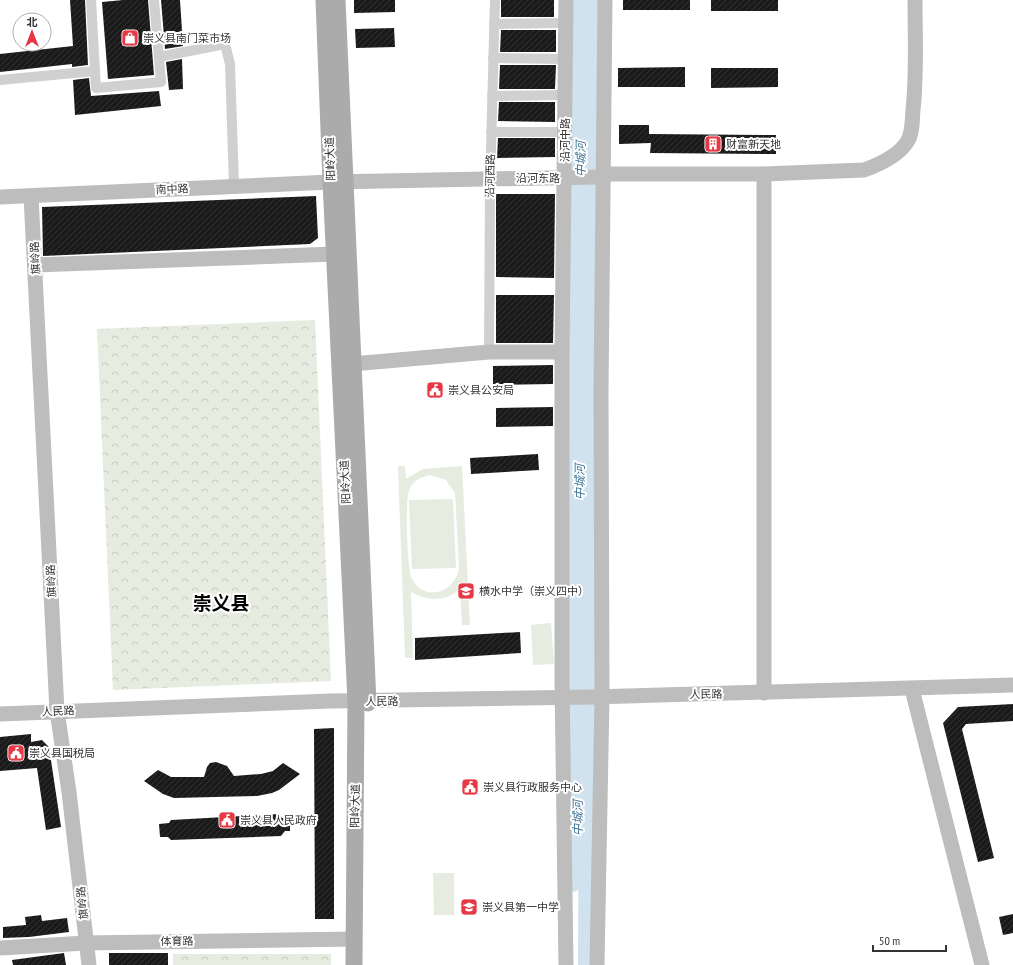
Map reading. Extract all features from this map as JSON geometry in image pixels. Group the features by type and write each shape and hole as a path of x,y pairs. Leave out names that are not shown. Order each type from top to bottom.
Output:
{"main road":[{"name":"阳岭大道","path":"324,0 352,364 362,701 364,965"},
{"name":"阳岭大道","path":"337,0 337,182 335,254 362,701 354,965"}],"street":[{"path":"91,0 96,88 161,82 154,0"},
{"name":"沿河西路","path":"489,352 490,178 495,0"},
{"name":"沿河中路","path":"566,0 566,132 568,178 562,352 566,697 566,965"},
{"path":"597,965 597,697 601,391 600,177 605,0"},
{"name":"沿河东路","path":"337,182 490,178 568,178 600,177 609,174 764,174 864,170 878,165 906,143 911,132 916,74 915,0"},
{"path":"494,24 566,23"},
{"path":"159,57 225,44 230,64 234,186"},
{"path":"493,58 566,59"},
{"path":"0,80 95,71"},
{"path":"492,96 566,95"},
{"path":"491,132 566,132"},
{"path":"764,174 764,693"},
{"name":"南中路","path":"0,197 337,182"},
{"name":"旗岭路","path":"31,196 36,265 57,711 69,792 89,965"},
{"path":"36,265 335,254"},
{"path":"352,364 489,352 562,352"},
{"name":"人民路","path":"0,714 362,701 597,697 1013,686"},
{"path":"912,689 982,965"},
{"name":"体育路","path":"0,948 86,943 354,939"}],"green space":[{"path":"315,320 331,681 113,690 97,329"},
{"path":"398,466 405,466 406,479 423,469 462,466 470,625 462,625 460,590 454,594 436,599 430,599 411,592 413,658 405,658","holes":["430,475 446,480 455,493 459,566 457,575 447,588 440,591 425,591 418,587 412,579 410,573 407,535 407,507 409,491 412,485 420,478"]},
{"path":"453,499 456,568 412,569 409,500"},
{"path":"551,623 554,664 533,665 531,625"},
{"path":"433,873 454,873 454,915 434,915"},
{"path":"173,954 331,954 331,965 173,965"}],"building":[{"path":"70,0 85,0 88,65 72,67 72,64 0,72 0,54 18,52 52,52 52,48 73,46"},
{"name":"崇义县南门菜市场","path":"148,0 154,75 108,79 102,2"},
{"path":"161,0 180,0 183,46 165,49"},
{"path":"354,0 395,0 395,12 354,13"},
{"path":"501,0 554,0 554,17 501,17"},
{"path":"623,0 690,0 690,10 623,10"},
{"path":"711,0 778,0 778,11 711,11"},
{"path":"394,28 395,47 356,48 355,29"},
{"path":"501,30 556,30 556,52 500,52"},
{"path":"182,59 183,89 169,90 166,62"},
{"path":"500,65 556,65 555,89 499,89"},
{"path":"685,67 685,87 618,87 618,68"},
{"path":"711,68 778,68 778,87 711,88"},
{"path":"89,78 91,96 159,91 161,106 75,115 73,80"},
{"path":"499,102 555,102 555,122 498,121"},
{"name":"财富新天地","path":"619,125 649,125 649,134 776,135 776,154 650,153 651,143 619,144"},
{"path":"498,138 555,138 555,157 497,158"},
{"path":"496,194 555,194 554,278 496,277"},
{"path":"316,196 318,238 310,244 43,256 42,207"},
{"path":"496,295 554,295 553,343 496,343"},
{"path":"553,365 553,384 493,385 493,366"},
{"path":"553,407 553,426 496,427 496,408"},
{"path":"538,454 539,470 471,474 470,458"},
{"path":"520,632 521,653 415,660 415,638"},
{"path":"1013,704 1013,721 966,724 962,729 994,858 978,862 943,723 958,707"},
{"path":"334,728 334,919 315,919 314,729"},
{"path":"31,734 31,742 42,740 49,747 61,827 46,830 37,768 0,771 0,737"},
{"path":"216,762 227,766 234,776 261,774 273,771 283,763 300,774 279,790 257,796 174,798 163,794 144,781 158,770 171,777 204,777 210,763"},
{"path":"279,814 282,818 290,818 290,831 285,831 281,836 171,840 168,837 160,837 159,824 169,823 171,820"},
{"path":"1013,914 1013,933 1003,935 999,917"},
{"path":"41,915 42,921 67,918 69,932 29,937 3,938 3,927 26,925 25,917"},
{"path":"64,953 66,965 13,965 12,960"},
{"path":"109,953 168,953 168,965 109,965"}],"waterway":[{"name":"中城河","path":"572,883 577,0"},
{"name":"中城河","path":"587,965 591,0"}],"place":[{"name":"崇义县南门菜市场","path":"130,38"},
{"name":"财富新天地","path":"713,144"},
{"name":"崇义县公安局","path":"435,390"},
{"name":"横水中学（崇义四中）","path":"466,591"},
{"name":"崇义县国税局","path":"16,753"},
{"name":"崇义县行政服务中心","path":"470,787"},
{"name":"崇义县人民政府","path":"227,820"},
{"name":"崇义县第一中学","path":"469,907"}],"district":[{"name":"崇义县","path":"221,603"}]}
